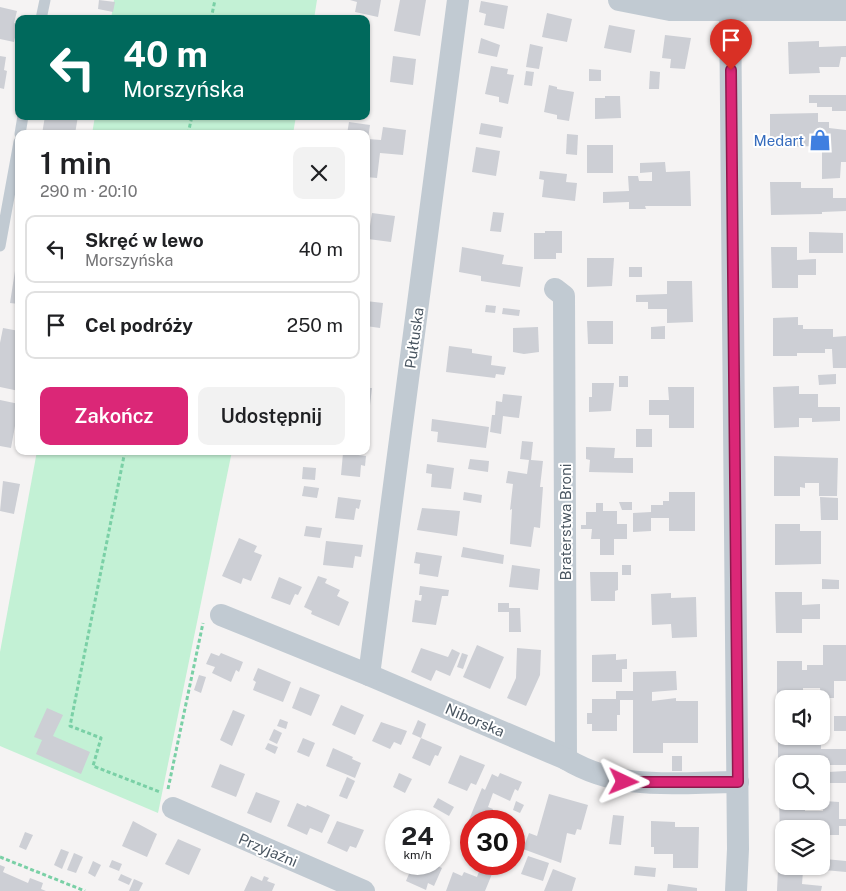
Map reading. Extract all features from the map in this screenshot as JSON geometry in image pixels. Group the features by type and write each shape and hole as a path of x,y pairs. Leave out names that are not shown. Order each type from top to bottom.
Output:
{"street":[{"name":"Pułtuska","path":"369,675 458,0"},
{"path":"619,0 670,10 730,5 846,10"},
{"path":"730,5 738,782 736,891"},
{"name":"Braterstwa Broni","path":"556,290 564,296 566,759"},
{"name":"Niborska","path":"221,615 369,675 566,759 595,774 624,782 738,782"},
{"name":"Przyjaźni","path":"169,804 364,891"}],"lane":[{"path":"42,15 44,0"},
{"path":"0,246 15,164"}],"path":[{"path":"212,15 215,0"},
{"path":"124,455 70,726 101,738 93,766 162,793 169,804"},
{"path":"169,804 204,622 221,615"},
{"path":"0,857 84,891"}],"green space":[{"path":"114,0 317,0 315,15 112,15"},
{"path":"94,120 295,120 294,130 93,130"},
{"path":"36,455 231,455 158,813 0,746 0,652"}],"building":[{"path":"99,0 115,2 113,12 98,9"},
{"path":"350,0 381,0 378,17 355,12 357,2"},
{"path":"400,0 426,0 420,36 394,31"},
{"path":"481,1 508,6 504,29 484,25 486,14 479,12"},
{"path":"0,7 17,11 14,23 14,42 0,39"},
{"path":"547,13 572,19 567,42 542,37"},
{"path":"609,25 635,30 631,53 604,48"},
{"path":"665,35 691,38 685,69 670,68 671,59 662,58"},
{"path":"481,38 500,45 497,57 478,53"},
{"path":"819,41 819,47 846,46 846,57 841,57 839,67 819,67 820,73 789,74 788,42"},
{"path":"530,44 543,47 539,69 526,67"},
{"path":"0,56 6,57 4,70 7,71 4,89 0,88"},
{"path":"393,56 416,59 413,85 390,82"},
{"path":"491,66 508,69 507,74 514,75 508,104 499,102 499,97 485,94"},
{"path":"589,69 601,70 601,81 589,81"},
{"path":"526,71 534,72 532,86 524,85"},
{"path":"650,71 660,72 659,89 649,89"},
{"path":"549,85 557,87 557,89 574,92 569,121 557,119 557,115 544,112"},
{"path":"809,95 846,95 846,111 832,111 832,107 817,107 817,103 809,103"},
{"path":"605,96 620,96 621,118 595,119 595,98 605,98"},
{"path":"818,113 818,122 829,122 829,128 846,130 846,162 841,162 840,178 822,179 822,146 770,147 770,114"},
{"path":"44,120 77,120 76,130 43,130"},
{"path":"349,122 370,125 369,130 348,130"},
{"path":"481,123 503,127 501,138 479,134"},
{"path":"383,127 406,130 403,155 380,153 377,178 370,177 370,139 381,140"},
{"path":"567,134 578,135 577,155 566,154"},
{"path":"587,145 613,145 613,173 587,173"},
{"path":"476,147 500,151 496,176 472,172"},
{"path":"665,162 666,172 690,171 691,206 645,206 646,209 629,209 629,202 603,203 603,192 629,191 628,176 638,176 639,181 652,181 652,172 640,173 640,163"},
{"path":"540,171 567,174 566,182 577,183 575,201 542,197 544,180 539,179"},
{"path":"770,182 801,182 801,188 833,188 833,198 846,198 846,211 822,212 822,214 771,215"},
{"path":"493,212 504,213 501,232 490,231"},
{"path":"372,213 395,216 391,242 370,239"},
{"path":"545,231 562,231 562,253 556,253 556,259 534,259 534,233 545,233"},
{"path":"809,232 843,233 843,253 809,253"},
{"path":"462,247 504,255 502,264 523,267 520,287 481,281 481,276 459,272"},
{"path":"771,247 797,247 797,260 816,259 816,275 798,275 798,288 772,288"},
{"path":"587,258 614,258 612,286 587,287"},
{"path":"629,267 642,267 642,277 629,277"},
{"path":"15,271 15,304 10,303"},
{"path":"667,281 692,281 693,322 667,323 667,309 648,309 648,302 636,302 636,295 667,294"},
{"path":"370,301 383,303 380,328 370,327"},
{"path":"486,305 496,306 495,313 485,312"},
{"path":"503,308 520,310 519,316 502,314"},
{"path":"798,317 798,325 803,325 803,329 833,329 833,337 846,336 846,368 833,368 832,349 825,349 825,353 797,353 797,356 773,356 773,318"},
{"path":"587,321 613,321 613,344 588,344"},
{"path":"665,326 665,339 651,339 651,327"},
{"path":"538,327 539,352 524,354 513,352 513,328"},
{"path":"3,328 15,330 15,390 0,387 0,343"},
{"path":"449,346 472,349 472,353 492,356 491,365 506,367 504,375 496,374 495,378 446,372"},
{"path":"836,374 836,384 819,385 818,375"},
{"path":"619,376 628,376 628,387 619,387"},
{"path":"592,383 614,383 611,411 589,412 589,397 592,397"},
{"path":"799,386 799,394 818,394 818,407 840,407 840,421 812,422 812,418 799,418 799,427 774,428 773,387"},
{"path":"668,387 694,387 694,428 669,428 669,415 649,415 649,400 669,400"},
{"path":"370,388 372,388 370,405"},
{"path":"503,394 522,396 519,418 503,416 501,434 490,432 492,415 495,415 496,401 502,402"},
{"path":"0,400 15,403 15,426 11,448 0,446"},
{"path":"432,419 489,427 486,448 437,442 438,432 431,431"},
{"path":"636,429 652,429 652,447 636,447"},
{"path":"522,441 533,442 531,460 543,461 540,487 543,487 540,528 534,527 531,547 510,544 512,509 510,510 513,484 506,483 508,471 527,474 529,460 520,459"},
{"path":"586,447 615,448 614,458 633,458 633,473 589,472 590,460 586,459"},
{"path":"343,455 366,456 365,466 361,465 360,477 341,475"},
{"path":"774,456 838,458 837,496 819,496 819,483 805,483 805,488 800,487 800,496 774,496"},
{"path":"470,459 489,461 488,472 468,469"},
{"path":"427,464 454,468 451,489 431,487 432,474 426,473"},
{"path":"303,467 316,468 315,480 302,479"},
{"path":"3,481 20,484 14,514 0,511"},
{"path":"304,486 319,488 317,498 302,496"},
{"path":"464,492 482,495 481,503 463,500"},
{"path":"669,492 695,492 695,531 669,531 669,518 651,518 651,531 633,532 633,513 651,512 651,505 663,505 663,501 669,501"},
{"path":"338,497 361,500 359,509 356,508 354,520 335,518"},
{"path":"820,497 838,498 838,520 821,520"},
{"path":"619,502 632,502 632,510 622,510"},
{"path":"596,503 603,503 603,511 617,511 617,524 627,524 627,539 614,539 614,555 600,555 600,539 591,539 592,529 581,529 581,525 586,525 586,512 596,512"},
{"path":"422,508 460,511 457,536 417,530"},
{"path":"775,524 800,524 800,531 821,531 821,564 775,565"},
{"path":"306,526 322,528 320,538 304,536"},
{"path":"239,538 257,546 254,552 262,555 251,581 243,578 241,584 222,576"},
{"path":"326,541 363,545 361,557 355,556 353,568 323,565"},
{"path":"463,547 504,555 503,564 461,557"},
{"path":"416,552 442,556 438,577 419,574 420,564 414,563"},
{"path":"512,565 540,569 538,590 509,587"},
{"path":"622,565 631,565 631,575 622,575"},
{"path":"590,572 618,572 618,590 615,591 615,601 591,601"},
{"path":"318,576 327,579 325,583 340,590 337,596 349,602 339,626 311,614 312,611 304,607"},
{"path":"279,577 302,587 298,595 295,594 290,605 271,598"},
{"path":"822,579 839,580 839,589 822,589"},
{"path":"420,586 449,590 448,596 442,596 436,625 412,622 415,600 421,601 422,595 419,595"},
{"path":"775,592 802,592 802,605 820,604 820,619 802,619 802,633 776,633"},
{"path":"671,593 671,598 696,597 697,637 672,638 671,624 652,625 651,594"},
{"path":"498,603 509,603 509,608 520,608 521,632 509,632 509,612 498,612"},
{"path":"477,645 504,657 490,689 463,677"},
{"path":"823,645 846,645 846,681 834,681 834,698 830,698 830,690 820,690 820,688 777,690 777,661 802,661 802,670 807,670 807,665 823,665"},
{"path":"421,648 448,657 452,649 460,653 450,676 436,670 431,681 411,672"},
{"path":"517,648 541,650 540,675 526,706 507,698 516,678"},
{"path":"211,653 219,656 221,653 243,662 239,672 236,670 231,682 212,673 215,667 206,664"},
{"path":"462,653 468,655 463,669 457,667"},
{"path":"616,654 616,660 627,659 627,669 622,669 622,682 592,682 592,655"},
{"path":"258,668 291,682 283,702 253,690 256,682 253,680"},
{"path":"676,671 677,690 652,692 652,701 676,698 676,701 698,701 698,743 663,743 663,753 633,753 633,700 620,700 620,715 617,715 617,731 592,731 592,724 587,724 587,713 592,713 592,699 616,699 616,691 633,691 633,672"},
{"path":"199,675 206,677 201,693 194,690"},
{"path":"300,687 320,695 311,716 292,708"},
{"path":"341,705 364,715 355,735 332,725"},
{"path":"47,708 63,715 53,736 90,752 81,774 36,754 42,740 34,737"},
{"path":"233,710 245,715 232,746 220,740"},
{"path":"834,716 846,716 846,731 834,731"},
{"path":"280,719 288,722 286,729 277,726"},
{"path":"418,720 426,724 421,738 412,734"},
{"path":"381,722 407,731 401,745 394,742 390,749 372,741"},
{"path":"274,729 282,733 277,744 269,740"},
{"path":"303,738 315,743 309,757 297,752"},
{"path":"421,738 442,747 438,756 435,755 430,766 412,758"},
{"path":"268,743 278,747 275,754 265,749"},
{"path":"778,745 821,745 821,749 846,749 846,765 830,765 830,755 778,755"},
{"path":"333,748 353,757 352,759 361,763 355,778 326,766"},
{"path":"460,755 485,765 476,785 471,783 467,791 448,783"},
{"path":"672,756 682,756 682,771 672,771"},
{"path":"220,764 245,774 236,797 211,787"},
{"path":"846,771 846,783 830,783 830,772"},
{"path":"399,773 412,779 405,793 393,787"},
{"path":"500,773 522,782 518,791 515,789 510,801 493,793 488,807 493,810 473,810 482,788 485,790 492,774 498,777"},
{"path":"347,777 355,781 347,799 339,796"},
{"path":"256,792 280,801 271,823 247,813"},
{"path":"549,794 588,805 581,830 577,829 575,835 567,833 561,863 525,850 529,833 537,836"},
{"path":"438,798 454,807 450,814 450,810 438,810 433,807"},
{"path":"516,801 524,805 522,810 513,810"},
{"path":"830,801 839,802 839,819 846,819 846,826 839,826 839,835 830,835 830,820 780,820 779,810 823,811 830,810"},
{"path":"297,803 306,807 307,805 330,815 322,833 310,828 307,835 287,826"},
{"path":"613,815 624,816 621,845 609,844"},
{"path":"133,821 157,834 147,857 122,846"},
{"path":"337,821 364,830 356,848 350,846 347,852 327,843"},
{"path":"651,821 675,822 675,827 699,827 698,868 673,868 673,854 654,854 654,847 651,847"},
{"path":"25,832 33,835 26,850 19,847"},
{"path":"178,839 201,849 189,875 165,864"},
{"path":"61,849 69,852 62,869 54,865"},
{"path":"74,853 83,857 76,873 67,870"},
{"path":"528,856 549,863 543,881 524,875"},
{"path":"830,859 846,861 846,872 830,871"},
{"path":"112,860 122,864 119,871 109,867"},
{"path":"93,861 101,865 95,877 88,873"},
{"path":"0,865 5,867 3,872 28,883 30,878 43,883 41,889 46,891 0,891"},
{"path":"635,866 656,868 655,877 634,875"},
{"path":"553,869 576,878 572,891 544,891"},
{"path":"453,872 462,876 472,875 477,877 478,875 492,875 485,891 446,891"},
{"path":"121,874 132,879 129,885 118,880"},
{"path":"408,875 439,875 434,886 428,883 426,890 406,881"},
{"path":"778,875 803,875 802,884 822,886 821,891 777,891"},
{"path":"251,876 262,881 264,876 269,878 267,881 275,884 272,891 244,891"},
{"path":"134,879 143,883 139,891 129,891"},
{"path":"668,884 697,888 697,891 667,891"}],"place":[{"name":"Medart","path":"820,140"}],"route":[{"path":"624,782 738,782 731,70"}]}
